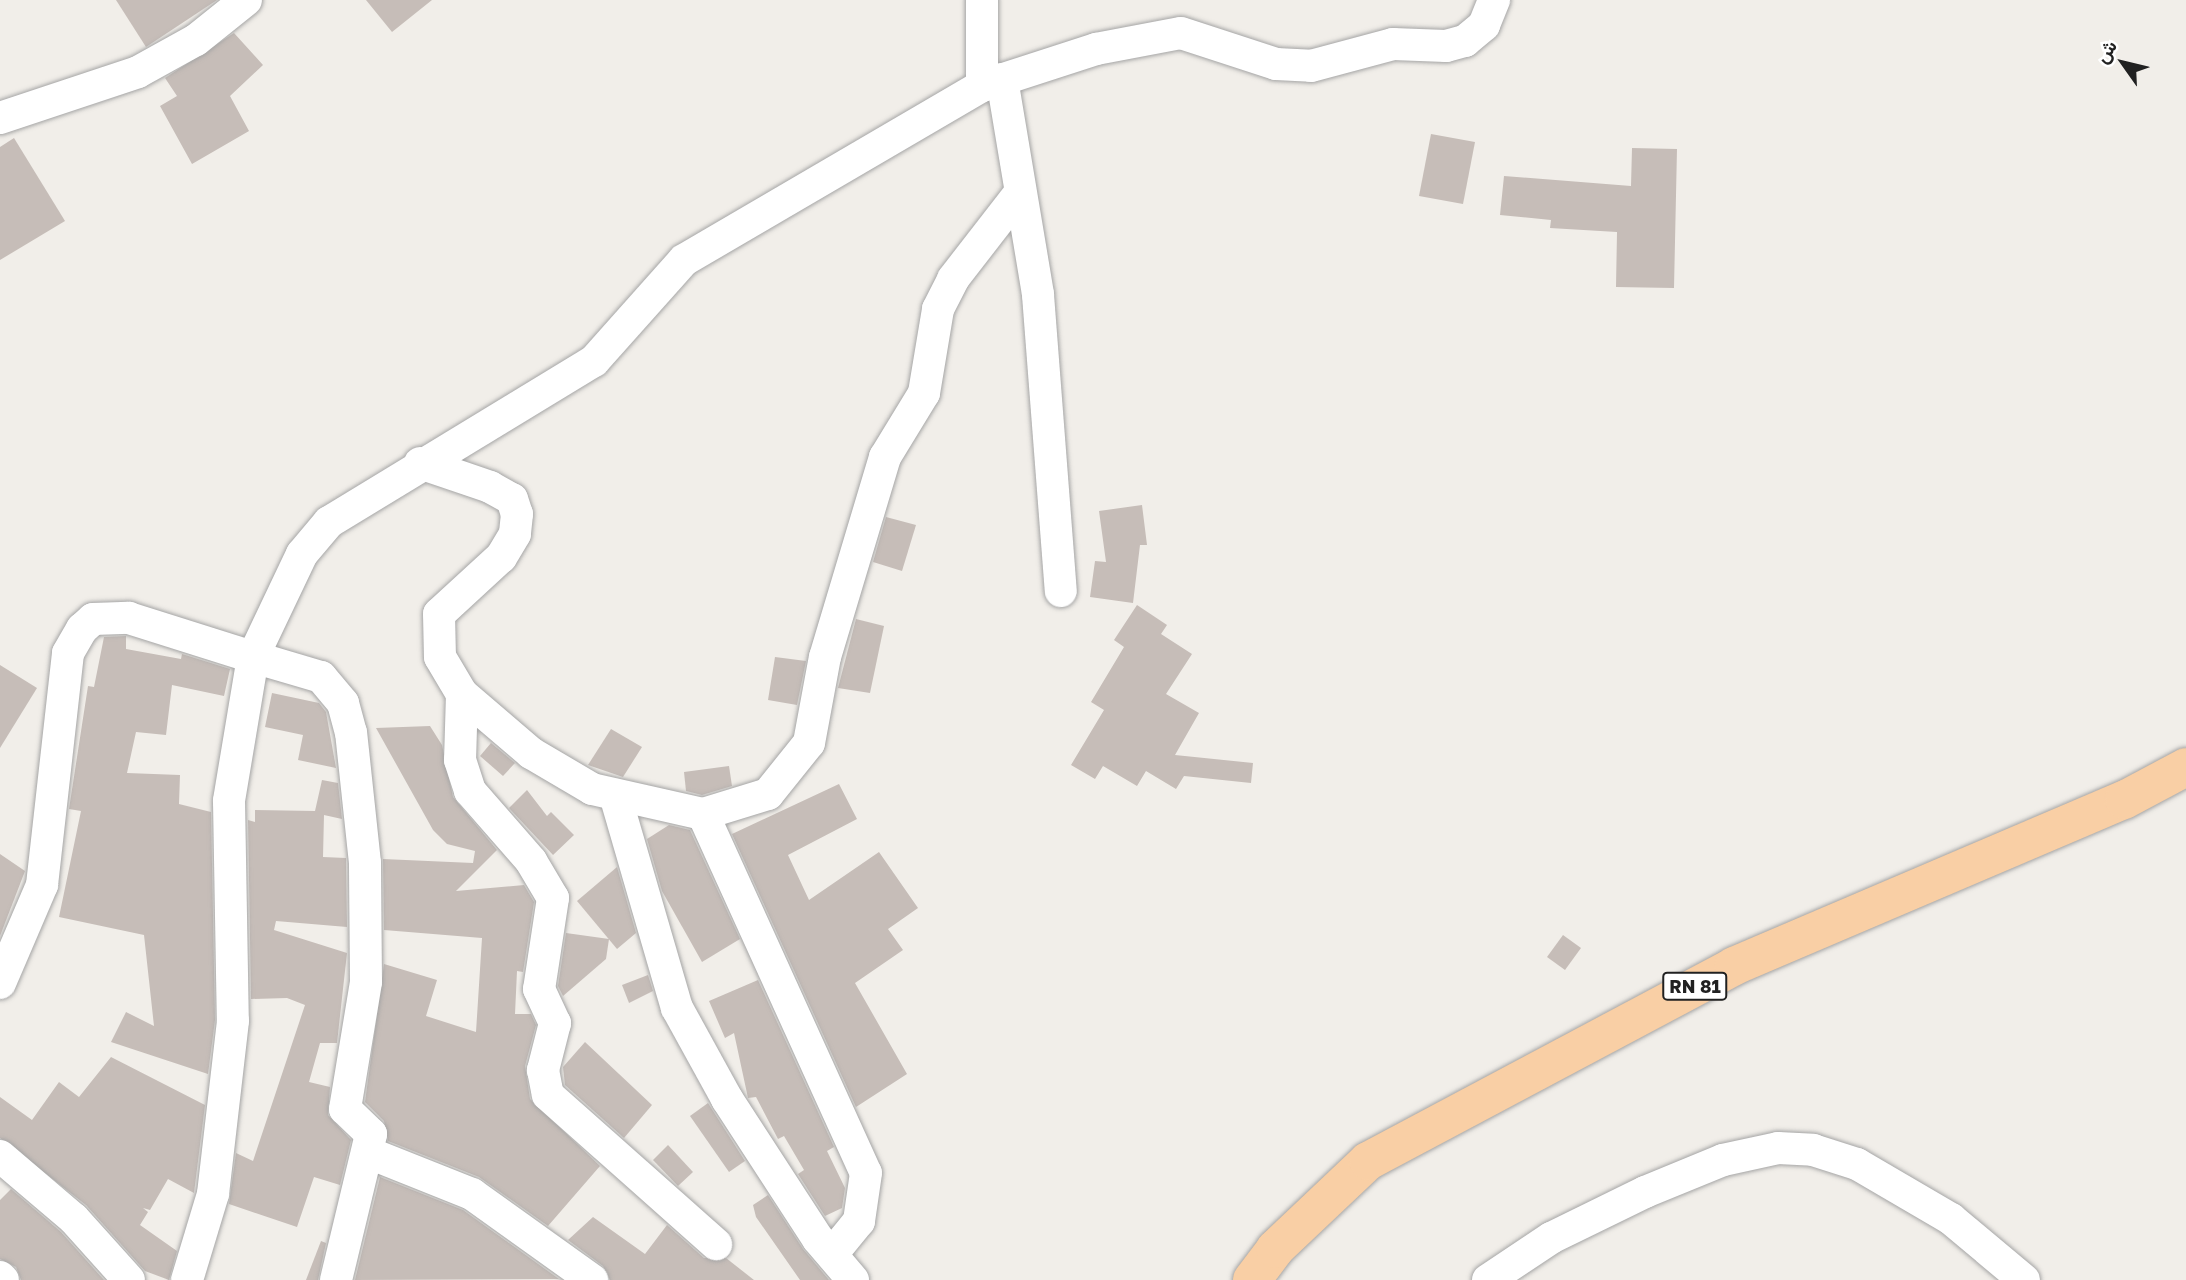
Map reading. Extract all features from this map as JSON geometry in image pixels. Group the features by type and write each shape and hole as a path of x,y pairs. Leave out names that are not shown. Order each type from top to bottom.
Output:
{"main road":[{"name":"RN 81","path":"1252,1280 1275,1249 1368,1161 1734,966 2124,800 2186,766"}],"street":[{"path":"0,118 138,72 196,40 246,0"},
{"path":"982,0 992,83 1019,194 1038,295 1061,591"},
{"path":"187,1280 213,1194 233,1021 229,801 253,657 302,554 329,522 420,463 594,361 684,260 992,83 1096,49 1181,33 1276,64 1311,66 1393,44 1446,46 1465,41 1484,25 1494,0"},
{"path":"420,463 490,487 512,499 517,514 515,534 501,557 439,614 440,657 462,694 530,753 592,789 703,814 768,794 809,743 824,657 885,457 923,393 937,309 953,279 1019,194"},
{"path":"0,983 42,885 68,653 82,629 93,619 129,618 321,677 343,703 351,733 365,863 366,982 345,1109 371,1134 369,1153 336,1280"},
{"path":"462,694 459,750 470,790 531,861 553,898 539,989 555,1023 543,1070 548,1095 716,1244"},
{"path":"615,795 677,1008 727,1099 832,1254 853,1280"},
{"path":"703,814 866,1173 859,1222 832,1254"},
{"path":"1489,1280 1551,1238 1645,1192 1723,1160 1779,1148 1813,1150 1857,1164 1951,1219 2024,1280"},
{"path":"369,1153 472,1194 592,1280"},
{"path":"1,1160 74,1219 129,1280"}],"building":[{"path":"116,0 217,0 146,47"},
{"path":"366,0 432,0 392,32"},
{"path":"234,33 263,65 230,96 249,131 192,164 160,106 177,96 165,78"},
{"path":"1431,134 1475,142 1463,204 1419,196"},
{"path":"14,138 65,221 0,260 0,147"},
{"path":"1632,148 1677,149 1674,288 1616,287 1617,232 1550,228 1551,220 1500,215 1504,176 1631,186"},
{"path":"1142,505 1147,545 1140,545 1133,603 1090,597 1095,561 1106,562 1099,511"},
{"path":"886,517 916,525 902,571 873,562"},
{"path":"1137,605 1167,625 1161,634 1192,654 1166,694 1199,713 1175,755 1253,763 1251,783 1184,776 1176,789 1146,771 1137,786 1103,766 1095,779 1071,765 1104,710 1091,702 1124,647 1114,640"},
{"path":"856,619 884,626 870,693 838,688"},
{"path":"126,636 126,649 181,659 182,654 230,669 224,696 172,685 166,735 136,732 127,773 180,775 179,804 211,812 215,1020 208,1074 111,1042 126,1012 154,1026 144,935 59,917 81,811 69,809 88,686 94,687 104,637"},
{"path":"775,657 806,661 797,705 768,700"},
{"path":"0,665 37,688 0,748"},
{"path":"272,693 319,703 326,712 336,768 298,760 303,735 265,727"},
{"path":"430,726 442,745 453,797 497,850 456,891 524,885 534,902 523,972 517,971 515,1014 531,1014 536,1025 525,1066 530,1099 600,1166 548,1226 479,1177 388,1141 384,1121 365,1102 384,964 437,980 426,1016 476,1032 482,938 384,930 383,859 473,863 475,851 447,844 433,830 376,728"},
{"path":"611,729 642,747 623,777 588,765"},
{"path":"491,743 515,763 503,776 480,756"},
{"path":"729,766 732,786 702,795 686,791 684,772"},
{"path":"322,780 338,783 342,819 324,815 323,857 346,858 347,927 276,921 274,930 347,953 337,1043 320,1043 309,1082 330,1087 328,1115 351,1140 340,1185 314,1177 297,1227 229,1204 236,1153 253,1161 305,1005 287,998 251,999 248,820 255,822 255,810 315,811"},
{"path":"839,784 857,819 788,855 809,900 879,852 918,908 888,929 903,950 855,983 907,1074 856,1107 732,834"},
{"path":"527,790 547,816 551,812 574,835 553,855 509,808"},
{"path":"669,825 690,830 740,939 702,962 662,891 647,839"},
{"path":"0,854 25,871 0,936"},
{"path":"617,867 636,933 617,949 577,901"},
{"path":"566,933 609,939 606,959 563,996 558,986"},
{"path":"1563,935 1581,948 1565,970 1547,957"},
{"path":"648,975 653,991 629,1003 622,985"},
{"path":"758,980 834,1147 827,1151 845,1188 842,1208 825,1216 798,1174 804,1170 784,1136 778,1139 756,1097 748,1098 734,1033 725,1038 709,1001"},
{"path":"585,1042 652,1105 624,1138 565,1085 563,1067"},
{"path":"111,1057 205,1105 194,1193 168,1179 150,1210 143,1208 148,1212 140,1225 177,1251 169,1280 145,1271 86,1205 0,1138 0,1097 32,1120 59,1082 79,1097"},
{"path":"708,1103 745,1161 729,1172 690,1116"},
{"path":"668,1145 693,1172 678,1186 653,1160"},
{"path":"380,1177 463,1210 559,1279 355,1280"},
{"path":"11,1189 61,1232 104,1280 21,1280 16,1267 0,1259 0,1200"},
{"path":"768,1195 803,1249 829,1280 800,1280 756,1217 753,1205"},
{"path":"593,1217 645,1254 667,1225 704,1258 726,1258 754,1280 610,1280 603,1266 568,1240"},
{"path":"321,1241 326,1243 318,1280 306,1280"}]}
